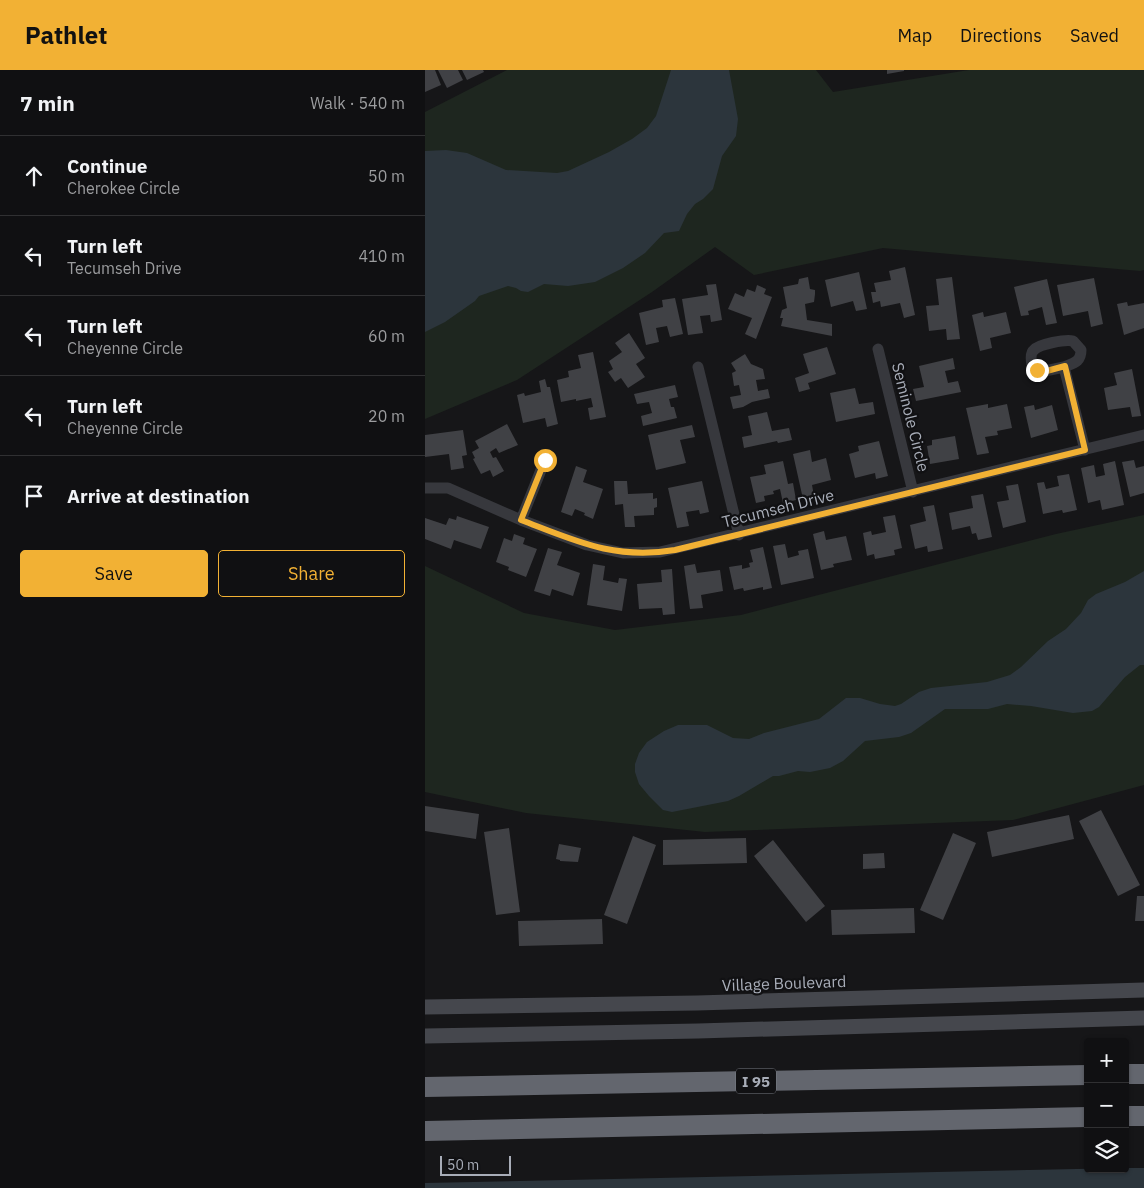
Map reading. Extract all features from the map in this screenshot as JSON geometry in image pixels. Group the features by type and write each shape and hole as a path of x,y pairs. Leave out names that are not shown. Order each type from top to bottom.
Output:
{"highway":[{"path":"1129,1074 1144,1074"},
{"name":"I 95","path":"425,1087 1084,1075"},
{"path":"1129,1116 1144,1116"},
{"path":"425,1132 1084,1117"}],"street":[{"name":"Seminole Circle","path":"878,350 913,492"},
{"path":"1065,366 1085,450"},
{"path":"698,367 739,535"},
{"name":"Tecumseh Drive","path":"425,488 448,488 521,520 587,545 623,553 660,552 739,535 1144,436"},
{"path":"521,520 545,460"},
{"name":"Village Boulevard","path":"425,1008 688,1003 1144,990"},
{"path":"425,1036 688,1031 1144,1018"}],"shaded area":[{"path":"507,70 816,70 833,92 969,70 1144,70 1144,270 883,248 754,275 715,247 652,292 517,380 425,419 425,112"},
{"path":"671,70 729,70 738,119 736,136 722,156 713,189 695,204 687,214 679,231 664,233 645,253 623,268 595,282 568,286 544,284 528,292 508,286 479,296 475,301 445,322 425,332 425,151 446,150 467,153 506,170 557,173 568,171 609,152 647,128 656,116"},
{"path":"1144,515 1144,785 1013,820 705,832 526,813 425,792 425,566 524,613 615,630 741,615 1056,534"},
{"path":"1144,571 1144,665 1140,665 1125,677 1099,707 1092,711 1073,713 1007,704 988,709 945,709 911,733 899,737 865,741 843,761 830,768 773,776 728,801 672,812 663,810 639,784 635,772 635,764 639,753 647,742 678,725 707,725 733,738 749,739 764,733 819,719 846,698 860,698 895,706 919,692 931,688 987,682 1010,675 1048,641 1066,629 1081,613 1088,600 1096,594 1125,582"},
{"path":"1129,1168 1144,1168 1144,1188 425,1188 425,1183 1084,1169 1084,1173 1129,1173"}],"building":[{"path":"425,70 435,70 441,85 425,92"},
{"path":"438,70 458,70 463,80 447,88"},
{"path":"462,70 483,70 484,72 467,80"},
{"path":"887,70 904,70 904,71 887,74"},
{"path":"905,267 915,315 904,318 900,303 881,307 880,301 873,303 871,292 876,292 874,283 891,280 889,271"},
{"path":"859,272 867,309 856,311 853,301 831,307 825,280"},
{"path":"808,277 810,289 815,290 815,294 814,302 805,304 807,320 832,324 832,336 781,326 782,310 787,308 783,287 798,284 799,279"},
{"path":"952,277 960,339 947,340 946,329 929,331 926,306 939,305 936,279"},
{"path":"1094,278 1103,324 1091,327 1088,311 1063,316 1057,285"},
{"path":"1047,279 1057,323 1046,325 1042,307 1028,311 1029,315 1021,316 1014,287"},
{"path":"716,284 722,320 711,322 710,315 700,316 703,333 688,335 682,299 708,295 706,285"},
{"path":"757,285 766,289 764,294 772,297 756,339 745,334 752,318 728,309 735,293 744,297 747,289 755,292"},
{"path":"675,298 683,334 670,337 667,326 656,328 659,342 646,345 639,313 663,307 662,300"},
{"path":"1127,302 1128,306 1144,303 1144,328 1124,335 1117,304"},
{"path":"983,312 984,317 1006,312 1011,333 990,338 992,348 980,351 972,315"},
{"path":"629,333 645,358 636,364 645,377 628,388 621,378 615,382 608,372 613,369 609,361 622,352 615,343"},
{"path":"827,347 836,374 808,383 810,389 799,392 795,378 809,373 803,354"},
{"path":"593,352 606,417 590,420 588,408 593,407 591,398 561,402 557,380 569,377 568,371 581,368 578,355"},
{"path":"745,354 751,364 763,369 765,379 756,380 758,391 768,389 770,398 733,409 730,397 741,395 739,385 734,386 732,373 736,371 731,363"},
{"path":"953,358 955,369 945,371 948,383 958,381 961,392 916,401 913,389 924,387 919,366"},
{"path":"1132,369 1141,416 1132,417 1130,407 1108,410 1104,388 1117,385 1114,373"},
{"path":"545,379 547,387 550,387 558,424 547,427 545,418 523,423 517,395 524,393 525,396 541,392 539,381"},
{"path":"675,385 678,397 669,399 671,407 674,407 677,418 643,426 641,416 652,413 649,402 637,404 634,394"},
{"path":"855,388 859,404 873,402 875,414 836,422 830,393"},
{"path":"988,404 988,408 1007,404 1012,428 997,431 998,435 985,437 989,453 977,455 966,408"},
{"path":"1034,405 1035,410 1052,405 1058,430 1031,438 1024,407"},
{"path":"767,412 772,431 789,428 792,440 744,448 742,437 752,435 748,416"},
{"path":"507,424 518,445 499,453 496,448 490,452 493,458 496,457 504,471 493,477 490,470 481,474 473,459 475,458 472,452 479,448 475,441"},
{"path":"692,425 695,437 680,440 686,463 656,470 648,435"},
{"path":"463,430 467,455 462,456 464,468 451,470 449,454 425,457 425,435"},
{"path":"955,436 959,459 930,464 927,446 932,445 932,440"},
{"path":"879,441 888,476 876,479 875,473 855,478 849,454 859,451 858,446"},
{"path":"810,450 812,462 826,458 831,480 812,485 814,496 803,499 793,454"},
{"path":"1134,460 1136,468 1144,466 1144,493 1130,497 1122,462"},
{"path":"783,461 788,484 793,483 796,500 783,503 780,489 773,491 774,494 764,496 765,501 756,503 750,477 766,474 764,465"},
{"path":"1115,461 1124,505 1102,510 1100,500 1088,503 1081,468 1094,465 1096,477 1105,475 1103,464"},
{"path":"576,466 587,470 583,482 603,489 593,519 575,509 572,516 561,512"},
{"path":"1069,474 1077,510 1063,513 1062,510 1043,514 1037,483 1044,482 1046,489 1059,486 1057,476"},
{"path":"614,481 627,481 628,494 653,493 653,499 657,498 657,507 654,508 654,515 634,516 635,527 625,527 623,504 615,505"},
{"path":"702,481 709,512 700,514 699,510 686,512 689,526 677,528 668,488"},
{"path":"1018,484 1026,522 1003,528 997,502 1009,500 1006,486"},
{"path":"983,494 992,537 978,540 976,533 972,534 970,526 952,530 949,513 973,508 971,496"},
{"path":"934,505 943,549 928,552 927,546 915,549 910,525 926,521 923,507"},
{"path":"895,515 902,548 894,550 895,555 875,559 874,554 867,556 863,533 871,531 872,535 886,532 883,517"},
{"path":"457,516 489,527 481,549 454,540 451,549 425,539 425,518 446,525 449,518 456,520"},
{"path":"824,531 826,540 846,536 852,560 833,564 834,567 821,570 813,534"},
{"path":"514,534 525,538 523,544 537,549 526,577 508,570 509,567 496,562 504,538 512,541"},
{"path":"785,544 788,558 799,555 798,551 808,549 814,578 781,585 773,546"},
{"path":"763,547 772,588 763,590 763,587 744,591 743,588 734,590 729,567 742,565 742,569 750,567 749,563 753,562 750,550"},
{"path":"548,548 562,552 557,565 580,573 573,596 552,589 550,596 534,591"},
{"path":"593,564 605,566 603,580 618,583 619,578 627,579 622,611 587,605"},
{"path":"695,564 697,573 720,570 723,591 701,595 703,608 690,609 684,566"},
{"path":"672,569 675,614 663,615 662,608 639,609 637,584 662,582 661,570"},
{"path":"425,806 479,814 476,839 425,831"},
{"path":"1101,810 1140,885 1118,896 1079,821"},
{"path":"1069,815 1074,839 992,857 987,832"},
{"path":"509,828 520,912 496,915 484,832"},
{"path":"953,833 976,843 943,920 920,910"},
{"path":"633,836 656,845 627,924 604,915"},
{"path":"746,838 747,863 663,865 663,840"},
{"path":"773,840 825,906 806,922 754,856"},
{"path":"559,844 581,848 578,862 556,859"},
{"path":"884,853 885,868 863,869 863,854"},
{"path":"1137,896 1144,896 1144,921 1135,921"},
{"path":"914,908 915,933 832,935 831,910"},
{"path":"602,919 603,944 519,946 518,921"}],"route":[{"path":"545,460 521,520 601,549 638,554 675,550 1085,450 1065,366 1043,372 1037,370"}]}
